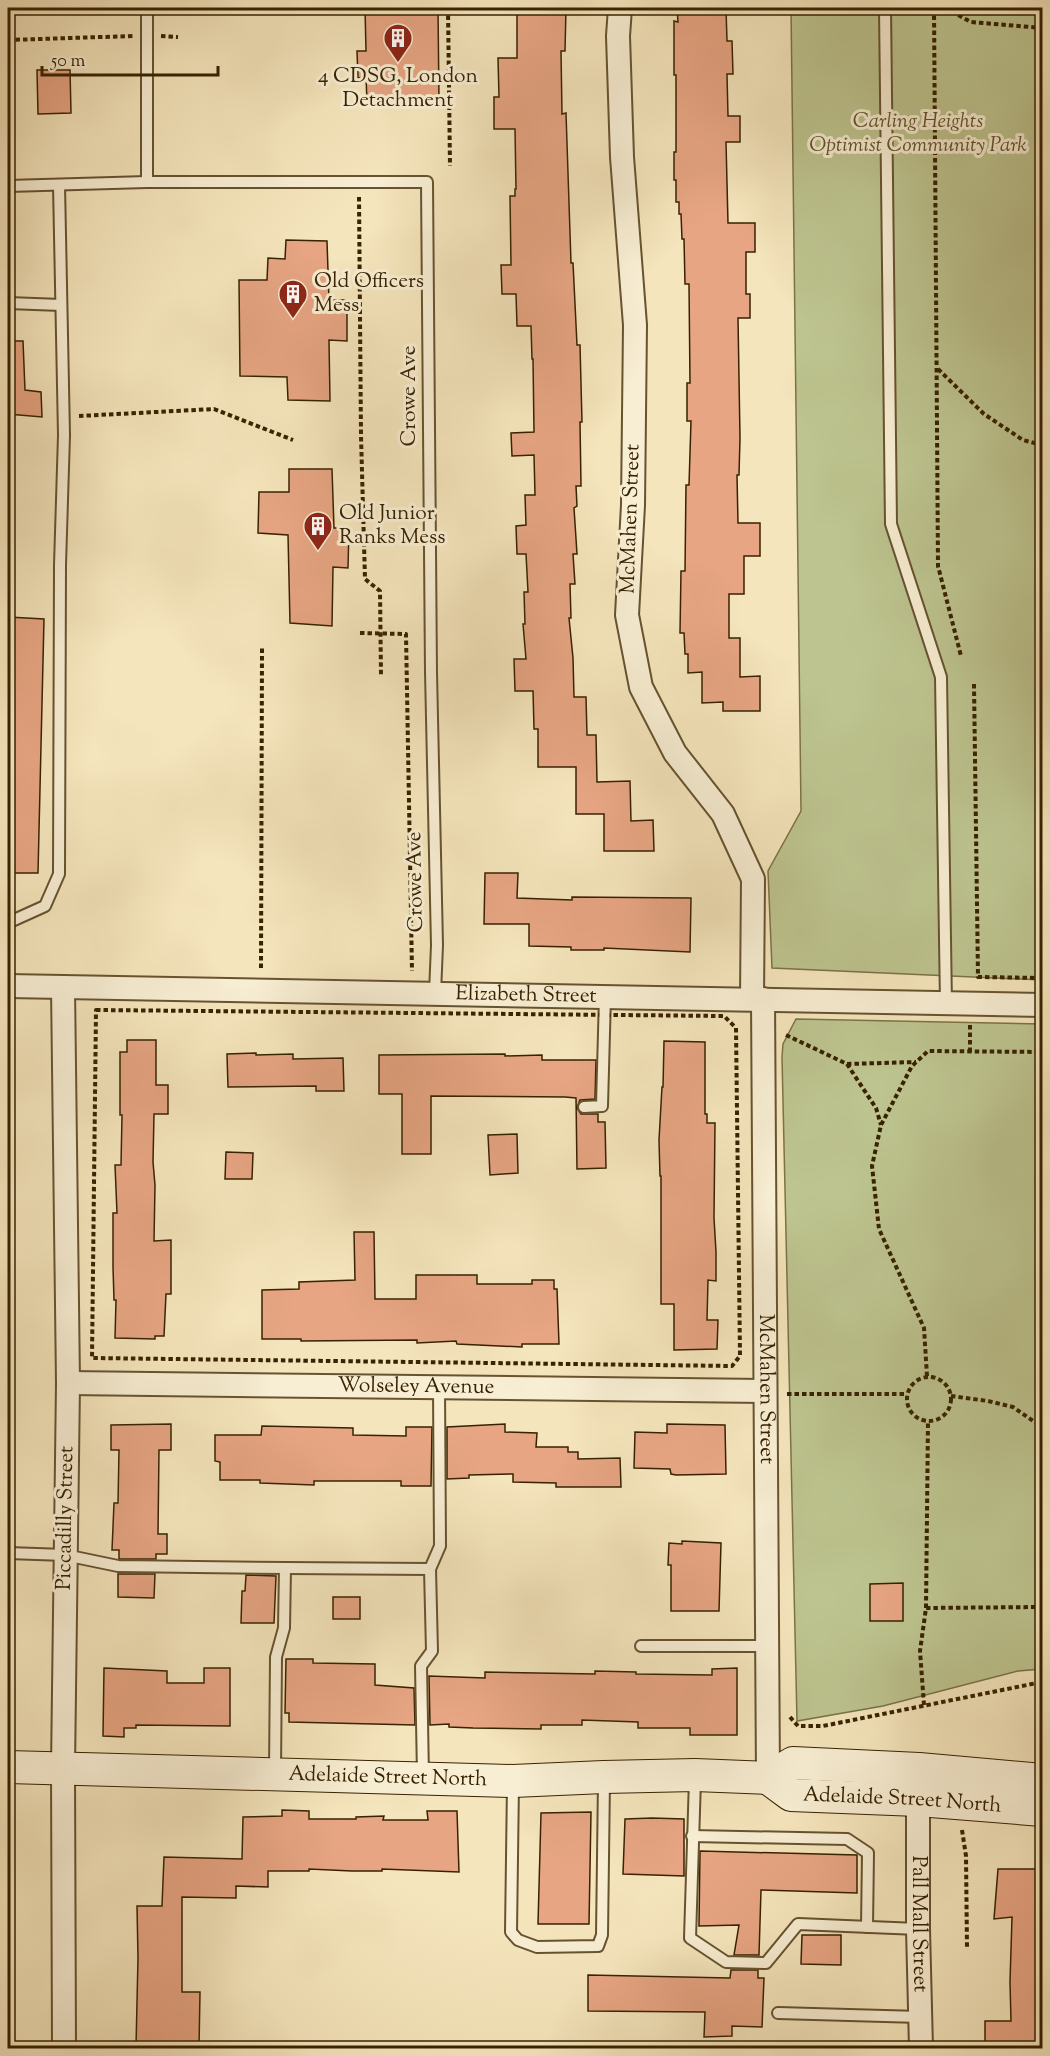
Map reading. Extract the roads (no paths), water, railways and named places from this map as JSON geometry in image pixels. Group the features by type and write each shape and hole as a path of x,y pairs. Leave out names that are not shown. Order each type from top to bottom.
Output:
{"main road":[{"name":"Adelaide Street North","path":"8,1767 513,1782 695,1775 768,1778 793,1763 919,1769 1042,1780"},
{"name":"Adelaide Street North","path":"768,1778 791,1795 918,1800 1042,1810"}],"street":[{"name":"McMahen Street","path":"620,8 618,36 622,157 635,325 633,505 627,615 641,687 675,753 723,814 753,879 765,1391 768,1778"},
{"name":"Elizabeth Street","path":"8,986 435,993 605,1006 757,999 1042,1005"},
{"name":"Piccadilly Street","path":"63,987 68,1383 63,1768 64,2049"},
{"name":"Wolseley Avenue","path":"68,1383 765,1391"},
{"name":"Pall Mall Street","path":"918,1800 921,2049"}],"lane":[{"path":"147,8 147,183"},
{"path":"885,8 891,524 941,678 946,1004"},
{"name":"Crowe Ave","path":"8,186 428,182 431,672 437,945 435,993"},
{"path":"8,920 14,920 45,906 59,874 60,565 64,435 59,185"},
{"path":"8,303 61,305"},
{"path":"584,1107 602,1106 605,1006"},
{"path":"423,1779 421,1666 432,1651 430,1569 440,1546 439,1387"},
{"path":"8,1553 65,1555 118,1566 430,1569"},
{"path":"275,1774 276,1657 284,1628 285,1568"},
{"path":"641,1646 766,1646"},
{"path":"695,1775 690,1938 726,1962 766,1963 798,1924 918,1929"},
{"path":"513,1782 511,1932 518,1940 537,1947 598,1946 602,1935 604,1777"},
{"path":"692,1836 847,1839 868,1853 867,1927"},
{"path":"778,2013 920,2017"}],"place":[{"name":"4 CDSG, London Detachment","path":"398,64"},
{"name":"Old Officers Mess","path":"293,320"},
{"name":"Old Junior Ranks Mess","path":"318,552"}],"park label":[{"name":"Carling Heights Optimist Community Park","path":"918,134"}]}
